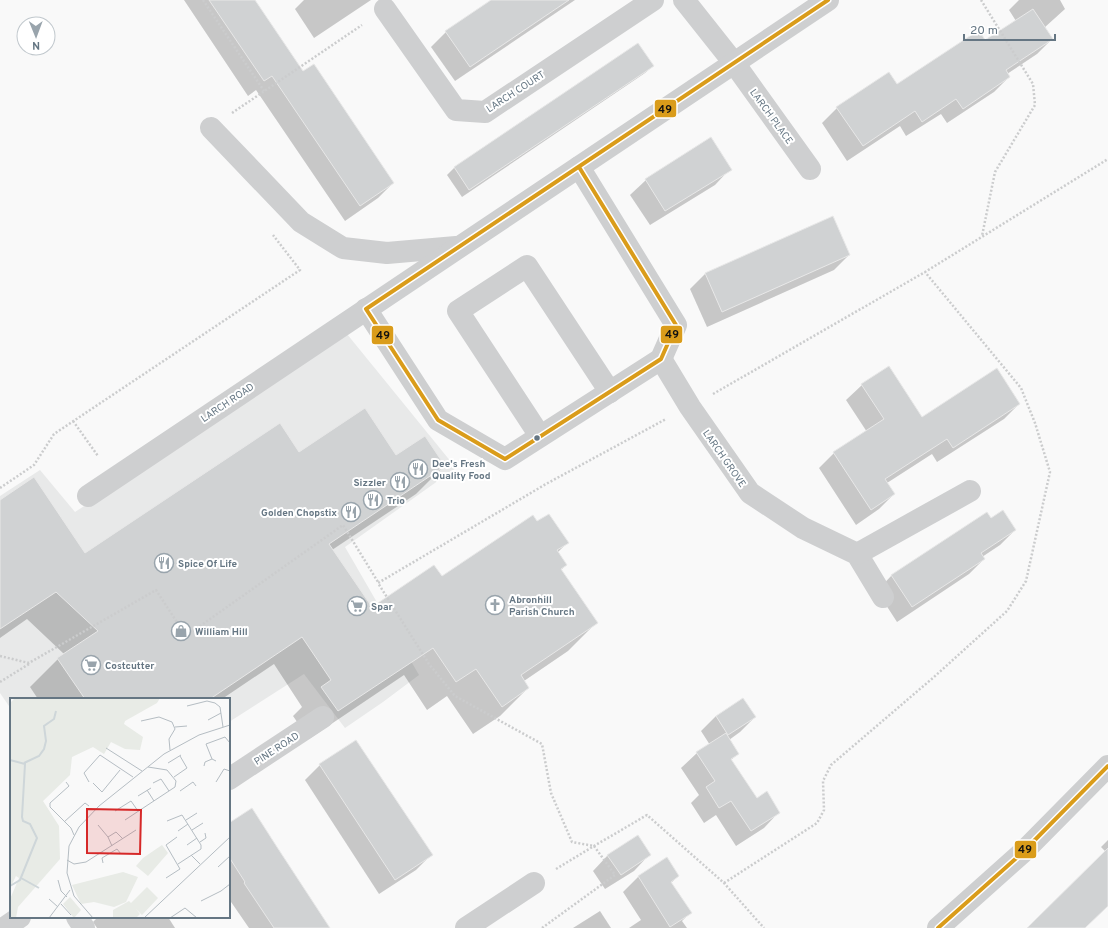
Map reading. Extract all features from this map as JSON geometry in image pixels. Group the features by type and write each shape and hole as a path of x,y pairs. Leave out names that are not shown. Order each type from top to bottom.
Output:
{"street":[{"name":"LARCH COURT","path":"385,9 456,110 485,112 653,0"},
{"path":"684,0 734,63"},
{"name":"LARCH ROAD","path":"88,496 828,0"},
{"name":"LARCH PLACE","path":"734,63 810,169"},
{"path":"211,128 301,222 344,248 387,253 458,247"},
{"path":"366,309 438,420 505,459 661,359 676,325 579,167"},
{"path":"540,436 458,311 527,266 610,392"},
{"name":"LARCH GROVE","path":"661,359 690,407 750,493 803,528 856,554"},
{"path":"883,597 856,554 970,491"},
{"name":"PINE ROAD","path":"230,778 323,717"},
{"path":"938,928 1022,852 1108,766"},
{"path":"466,928 534,883"},
{"path":"4,928 19,918"},
{"path":"78,918 84,928"}],"path":[{"path":"203,0 264,91"},
{"path":"981,0 1033,84 1035,105 995,172 982,237"},
{"path":"211,128 385,9"},
{"path":"0,488 34,465 54,434 300,270 271,232"},
{"path":"724,883 817,823 824,810 823,781 831,765 934,677 1007,611 1026,581 1050,472 1035,423 1020,388 925,272"},
{"path":"73,421 98,456 125,471"},
{"path":"0,682 29,663 156,590 186,636 343,525 378,583"},
{"path":"0,656 29,663"},
{"path":"542,744 551,793 572,842 594,846 615,875 542,928"},
{"path":"534,883 647,815 724,883 764,928"}],"shaded area":[{"path":"347,334 456,468 345,547 419,675 345,728 304,674 230,721 230,698 10,698 10,708 0,693 0,496 40,470 75,512"}],"building":[{"path":"209,0 255,0 303,71 314,64 394,183 360,206 272,76 264,81"},
{"path":"491,0 569,0 470,67 445,31"},
{"path":"1033,9 1053,39 1006,70 1010,77 963,109 956,99 922,122 915,111 863,146 836,107 889,72 897,84 979,30 985,40"},
{"path":"638,43 654,66 469,190 454,167"},
{"path":"711,137 732,170 665,211 645,179"},
{"path":"833,216 850,255 722,312 705,273"},
{"path":"889,366 922,417 997,368 1020,404 953,448 947,439 885,479 895,494 871,510 833,452 884,419 861,384"},
{"path":"365,408 396,455 425,436 445,466 329,544 372,607 434,565 442,576 533,515 537,521 549,514 569,543 557,550 567,565 561,569 598,623 521,675 529,688 502,707 476,669 456,682 433,648 338,711 321,687 331,680 302,637 211,698 84,698 57,658 98,631 56,592 0,629 0,500 34,477 85,553 280,423 299,452"},
{"path":"1003,510 1016,530 981,553 985,559 912,607 891,575 987,512 991,518"},
{"path":"743,698 756,717 728,735 716,716"},
{"path":"726,733 739,754 731,759 757,798 767,791 780,813 751,831 731,801 719,808 706,787 715,781 696,752"},
{"path":"356,740 433,855 395,880 319,764"},
{"path":"252,808 330,928 274,928 244,883 245,882 230,859 230,822"},
{"path":"638,835 651,855 621,875 607,855"},
{"path":"1108,848 1108,906 1085,928 1027,928"},
{"path":"667,857 679,876 671,882 692,913 670,927 638,876"}],"transit line":[{"name":"49","path":"579,167 676,325 661,359 505,459 438,420 366,309 828,0"},
{"name":"49","path":"938,928 1022,853 1108,766"}],"place":[{"name":"Dee's Fresh Quality Food","path":"418,469"},
{"name":"Sizzler","path":"400,482"},
{"name":"Trio","path":"373,500"},
{"name":"Golden Chopstix","path":"351,512"},
{"name":"Spice Of Life","path":"164,563"},
{"name":"Abronhill Parish Church","path":"495,605"},
{"name":"Spar","path":"357,606"},
{"name":"William Hill","path":"181,631"},
{"name":"Costcutter","path":"91,665"}]}
